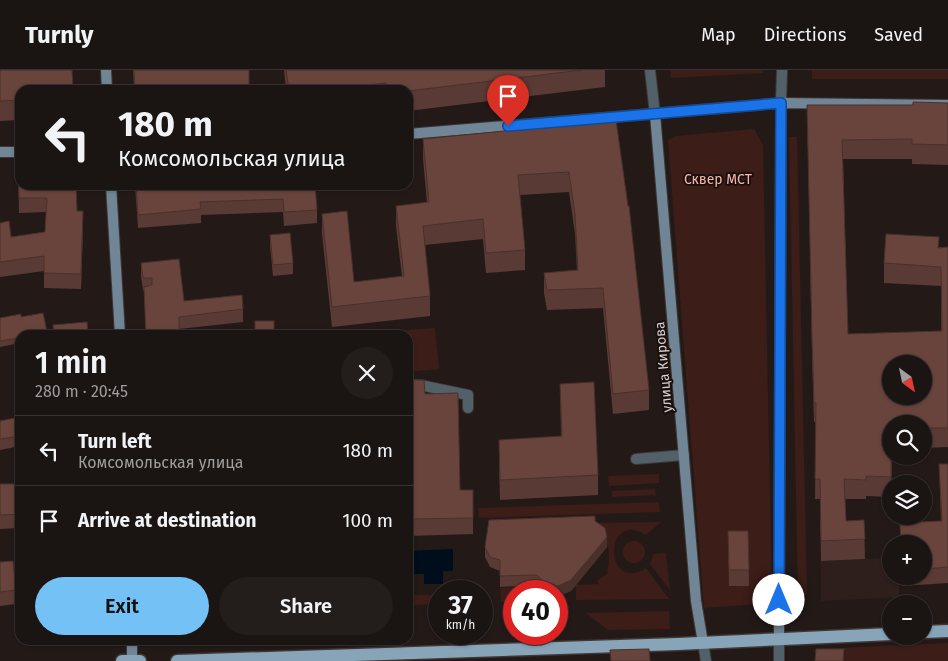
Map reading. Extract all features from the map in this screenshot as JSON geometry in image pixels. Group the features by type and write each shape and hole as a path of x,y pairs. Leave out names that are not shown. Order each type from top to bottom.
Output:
{"main road":[{"path":"932,632 948,631"},
{"path":"178,661 703,643 882,634"},
{"path":"122,661 140,661"}],"street":[{"path":"106,70 107,85"},
{"name":"улица Кирова","path":"650,70 696,601 706,661"},
{"path":"779,661 782,70"},
{"path":"413,134 781,103 948,105"},
{"path":"0,152 15,152"},
{"path":"111,190 120,330"},
{"path":"413,385 468,395 468,408"},
{"path":"636,458 684,455"},
{"path":"132,645 132,661"}],"shaded area":[{"path":"882,558 882,585 899,585 899,595 882,595 882,598 821,601 821,561"}],"green space":[{"path":"670,70 763,70 763,73 671,78"},
{"path":"812,70 948,70 948,79 812,79"},
{"name":"Сквер МСТ","path":"754,129 763,145 772,603 704,608 668,140 676,136"},
{"path":"789,137 797,137 807,595 798,596"},
{"path":"435,328 439,369 413,372 413,330 409,330"},
{"path":"659,474 659,483 609,486 608,476"},
{"path":"655,489 656,495 612,497 612,491"},
{"path":"659,502 660,512 479,518 478,508"},
{"path":"661,522 646,535 632,530 622,533 616,541 614,552 616,562 622,570 632,573 646,568 669,599 576,600 576,585 598,584 598,580 607,574 608,547 596,523"},
{"path":"634,541 642,544 645,552 642,560 634,563 626,560 623,552 626,544"},
{"path":"666,553 670,590 650,564 654,554"},
{"path":"500,588 503,588 503,602 501,602"},
{"path":"413,595 428,595 428,604 413,605"},
{"path":"669,611 670,629 608,630 586,613"},
{"path":"948,643 948,661 818,661 817,649"}],"water":[{"path":"453,549 453,571 443,571 443,580 428,580 428,584 424,584 424,574 413,574 413,551"}],"building":[{"path":"0,70 72,70 73,85 15,85 15,100 0,101"},
{"path":"134,70 249,70 249,85 135,85"},
{"path":"286,70 582,70 413,90 413,85 386,85 386,83 368,85 288,85"},
{"path":"913,102 948,103 948,145 912,144 912,139 842,140 848,334 942,331 941,267 884,263 886,234 939,237 938,248 948,247 948,428 932,428 932,415 882,415 882,465 891,465 891,475 866,476 866,480 844,479 846,521 864,520 865,539 821,541 820,479 815,479 816,403 814,403 807,105 913,105"},
{"path":"616,120 629,206 649,390 613,394 603,288 547,290 544,273 578,270 575,214 569,172 518,175 525,250 486,253 483,219 423,226 430,296 332,307 322,214 347,211 354,282 404,276 396,206 429,202 423,139"},
{"path":"19,190 76,190 77,211 83,211 81,274 44,273 44,256 0,262 0,223 9,221 11,237 45,232 47,198 19,198"},
{"path":"136,190 315,190 317,210 284,212 283,199 200,202 201,209 138,215"},
{"path":"290,233 293,263 273,265 270,235"},
{"path":"179,259 184,301 242,295 243,309 179,317 179,330 146,330 144,287 152,285 152,278 143,278 141,263"},
{"path":"43,313 47,330 15,330 15,339 0,341 0,318 21,314 21,317"},
{"path":"255,321 274,321 274,330 255,330"},
{"path":"87,322 88,330 54,330 53,325"},
{"path":"413,380 424,380 425,394 458,393 460,490 473,490 473,518 413,519"},
{"path":"594,382 598,475 500,480 499,440 562,436 560,384"},
{"path":"15,418 15,437 0,439 0,421"},
{"path":"939,464 948,464 948,567 932,568 932,535 901,535 900,525 932,525 932,521 942,521"},
{"path":"0,484 15,484 15,514 0,515"},
{"path":"595,516 595,521 605,528 607,537 568,581 542,580 537,575 500,576 500,560 490,557 485,547 489,520"},
{"path":"728,531 748,531 749,570 729,570"},
{"path":"13,561 15,590 0,592 0,562"},
{"path":"649,649 650,661 611,661 610,650"},
{"path":"816,649 844,649 843,661 815,661"}],"route":[{"path":"508,126 781,103 779,600"}]}
